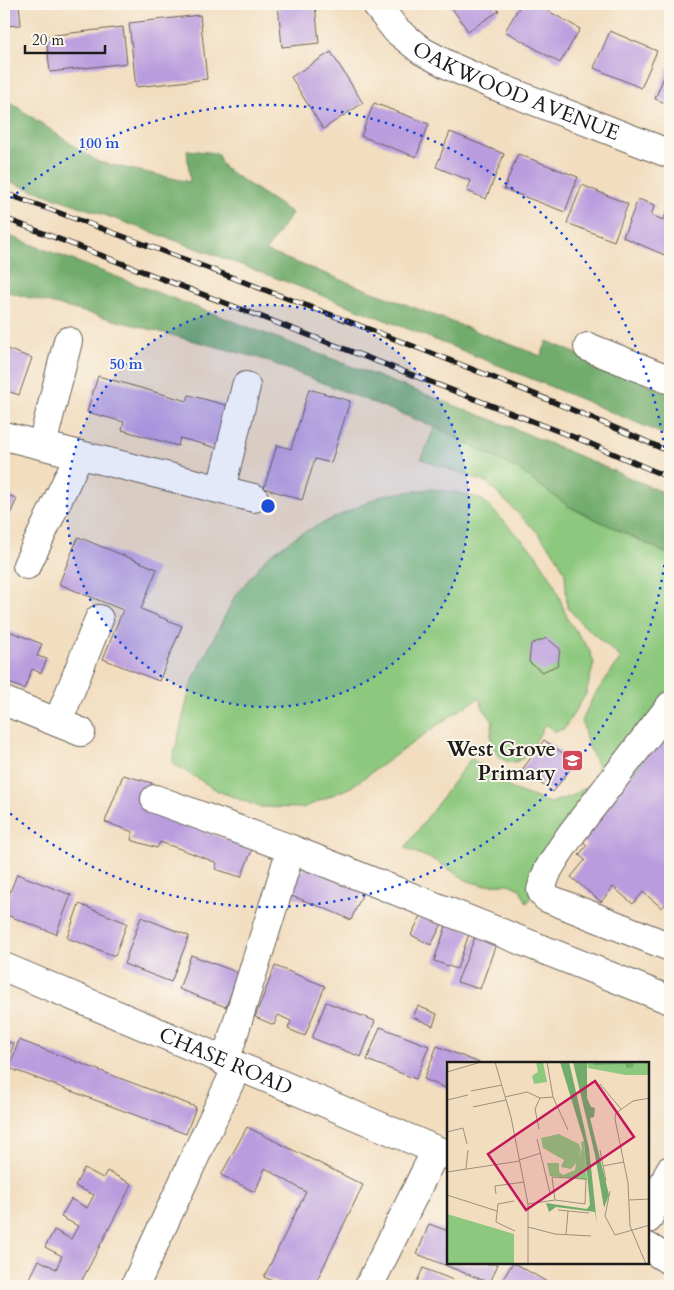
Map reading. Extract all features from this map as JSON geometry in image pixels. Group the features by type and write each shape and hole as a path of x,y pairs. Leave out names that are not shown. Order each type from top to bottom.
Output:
{"street":[{"name":"OAKWOOD AVENUE","path":"378,4 378,7 396,30 422,51 493,85 670,154"},
{"path":"42,445 68,341"},
{"path":"588,347 670,380"},
{"path":"220,489 246,386"},
{"path":"4,436 254,498"},
{"path":"27,565 79,454"},
{"path":"4,701 69,727 99,619"},
{"path":"670,706 572,833 548,870 542,890 547,898 670,947"},
{"path":"155,799 291,849 670,1000"},
{"path":"136,1286 231,1064 291,849"},
{"name":"CHASE ROAD","path":"4,967 442,1153"},
{"path":"369,1286 442,1153"},
{"path":"649,1217 670,1170"},
{"path":"649,1248 670,1261"}],"green space":[{"path":"4,98 98,162 190,182 187,150 217,153 224,168 292,213 266,251 541,356 547,341 670,394 670,437 505,368 339,302 172,239 4,180"},
{"path":"4,234 511,427 670,495 670,555 568,506 519,470 435,427 259,358 4,291"},
{"path":"435,427 519,470 568,506 670,555 670,728 527,903 520,889 508,884 482,885 468,881 436,861 405,848 471,758 512,789 550,803 572,796 593,783 598,766 587,743 582,720 593,697 621,658 582,624 567,607 565,573 556,555 537,532 487,483 421,459"},
{"path":"429,489 460,493 483,500 535,553 553,581 568,620 589,649 594,663 586,694 564,729 554,731 546,724 524,757 518,761 507,761 502,759 494,749 491,736 493,721 484,710 479,698 446,719 351,787 303,808 260,807 218,791 172,763 191,684 235,596 267,557 300,534 383,495"}],"building":[{"path":"4,4 19,4 21,25 4,26"},
{"path":"278,4 315,4 319,43 282,47"},
{"path":"449,4 494,4 499,11 468,31"},
{"path":"521,4 536,4 580,29 560,63 505,31"},
{"path":"200,15 207,79 136,87 129,23"},
{"path":"123,27 127,63 50,72 46,36"},
{"path":"610,31 657,51 641,88 594,68"},
{"path":"331,52 363,103 323,129 291,77"},
{"path":"668,67 670,68 670,105 655,99"},
{"path":"374,103 429,124 416,157 361,136"},
{"path":"450,132 504,154 486,199 467,191 471,181 436,167"},
{"path":"518,154 578,177 565,212 504,189"},
{"path":"582,185 628,204 614,241 567,223"},
{"path":"638,199 655,205 651,215 663,220 667,211 670,212 669,257 623,237"},
{"path":"4,348 32,358 19,395 4,390"},
{"path":"98,376 187,401 189,395 229,406 217,448 180,438 178,446 122,430 124,422 87,412"},
{"path":"309,389 350,401 331,463 315,459 302,500 264,488 277,445 291,449"},
{"path":"4,493 17,499 4,527"},
{"path":"78,537 157,569 141,609 182,626 159,681 103,659 123,610 59,584"},
{"path":"4,629 42,644 37,656 47,659 41,673 32,669 24,689 4,681"},
{"path":"547,638 560,649 558,665 542,672 529,662 531,644"},
{"path":"670,728 670,898 662,908 643,892 633,904 613,887 601,902 571,877 585,860 579,855 587,845 579,838"},
{"path":"544,740 575,762 553,792 522,770"},
{"path":"123,775 152,783 143,806 252,850 241,877 215,869 217,863 160,842 157,848 131,840 133,832 105,822"},
{"path":"311,866 365,888 351,920 286,894 294,874"},
{"path":"17,874 71,895 56,934 4,914 4,908"},
{"path":"79,904 127,923 115,956 67,938"},
{"path":"422,914 442,924 431,945 411,935"},
{"path":"141,917 189,936 171,982 124,964"},
{"path":"447,923 470,931 457,969 434,961"},
{"path":"476,935 496,944 480,989 457,982"},
{"path":"191,955 239,973 226,1007 179,989"},
{"path":"275,966 325,986 305,1036 288,1029 291,1021 278,1015 274,1025 255,1017"},
{"path":"326,1002 375,1021 361,1057 312,1038"},
{"path":"418,1006 437,1014 433,1026 413,1017"},
{"path":"380,1027 429,1046 416,1079 367,1060"},
{"path":"4,1040 14,1044 4,1069"},
{"path":"19,1040 196,1107 186,1134 9,1068"},
{"path":"437,1046 477,1062 447,1062 447,1089 424,1079"},
{"path":"247,1127 363,1185 314,1286 284,1286 264,1277 306,1192 265,1168 255,1192 221,1175"},
{"path":"84,1168 103,1178 107,1171 132,1184 79,1286 45,1286 30,1278 39,1260 56,1269 62,1256 45,1247 54,1230 71,1239 78,1226 61,1217 71,1199 87,1208 94,1195 75,1186"},
{"path":"429,1224 447,1231 447,1265 498,1265 490,1283 417,1254"},
{"path":"511,1265 518,1265 554,1286 499,1286"},
{"path":"423,1268 453,1280 451,1286 415,1286"}],"railway":[{"path":"4,193 423,350 523,389 670,452"},
{"path":"4,218 584,441 670,478"}],"place":[{"name":"West Grove Primary","path":"572,761"}]}
